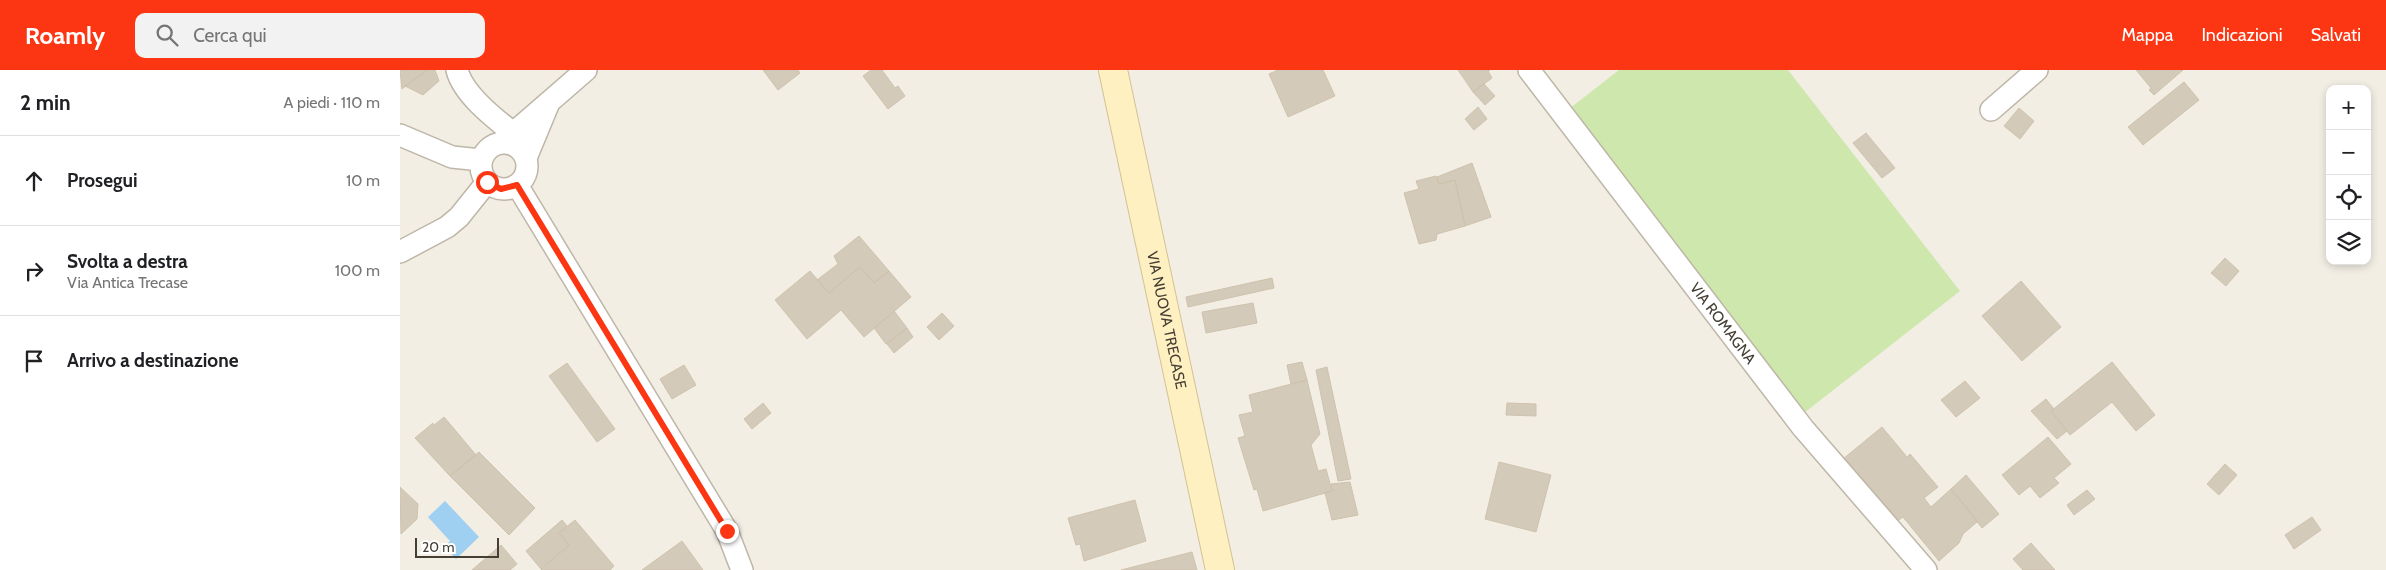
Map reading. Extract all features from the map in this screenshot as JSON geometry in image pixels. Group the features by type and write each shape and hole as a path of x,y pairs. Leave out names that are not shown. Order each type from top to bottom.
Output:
{"street":[{"path":"457,70 460,79 526,158"},
{"path":"550,100 526,158 526,172 517,185 501,189 487,182 480,168 481,160 489,148 508,138 550,100 586,70"},
{"name":"VIA NUOVA TRECASE","path":"1113,70 1220,570"},
{"name":"VIA ROMAGNA","path":"1529,70 1803,428 1926,570"},
{"path":"1991,110 2037,70"},
{"path":"400,135 452,157 481,160"},
{"path":"400,252 447,227 459,217 487,182"},
{"path":"517,185 727,531 742,570"}],"green space":[{"path":"1619,70 1788,70 1960,291 1804,413 1569,109"}],"water":[{"path":"445,501 479,537 456,559 445,547 450,541 428,517"}],"building":[{"path":"400,70 427,70 402,89"},
{"path":"427,70 435,70 439,81 423,95 405,86"},
{"path":"763,70 798,70 800,73 778,90"},
{"path":"871,70 882,70 895,88 898,86 905,96 888,109 863,76"},
{"path":"1278,70 1323,70 1335,96 1288,117 1269,74"},
{"path":"1458,70 1490,70 1488,71 1492,78 1473,92"},
{"path":"2136,70 2183,70 2154,95 2149,90 2151,88"},
{"path":"2184,82 2199,100 2143,145 2128,127"},
{"path":"1484,84 1495,96 1485,105 1473,92"},
{"path":"1478,107 1487,119 1474,130 1465,119"},
{"path":"2019,108 2034,121 2020,139 2004,126"},
{"path":"1866,133 1895,168 1882,178 1853,143"},
{"path":"1472,163 1491,217 1465,226 1455,180 1439,184 1437,177"},
{"path":"1436,176 1439,184 1455,180 1465,226 1437,234 1436,240 1419,244 1404,193 1419,189 1416,181"},
{"path":"859,236 889,271 874,283 860,267 829,293 817,280 838,264 834,256"},
{"path":"2225,258 2239,271 2226,286 2211,273"},
{"path":"860,267 874,283 889,271 911,297 864,337 841,310 807,339 775,300 810,271 829,293"},
{"path":"1272,278 1274,288 1188,307 1186,297"},
{"path":"2021,281 2061,327 2022,361 1982,316"},
{"path":"1253,303 1257,323 1206,333 1202,312"},
{"path":"894,311 907,328 886,344 874,328"},
{"path":"942,313 954,326 939,340 927,327"},
{"path":"907,328 913,337 894,353 887,344"},
{"path":"1302,362 1307,380 1291,384 1287,365"},
{"path":"2112,362 2155,415 2136,431 2112,402 2070,435 2051,411"},
{"path":"567,363 615,429 597,442 549,376"},
{"path":"684,365 696,385 672,399 660,379"},
{"path":"1327,367 1351,479 1338,481 1316,370"},
{"path":"1307,380 1320,434 1311,445 1318,471 1326,469 1332,491 1263,511 1257,489 1254,490 1238,438 1245,436 1239,415 1253,412 1249,395"},
{"path":"1965,381 1980,398 1956,417 1941,400"},
{"path":"2046,399 2054,409 2051,411 2067,431 2057,439 2031,411"},
{"path":"763,403 771,413 752,429 744,419"},
{"path":"1507,403 1536,404 1536,416 1506,415"},
{"path":"444,417 476,455 450,476 415,438 433,423 433,426"},
{"path":"1882,427 1907,457 1910,454 1938,487 1924,498 1931,507 1951,489 1978,521 1963,534 1959,543 1939,561 1903,517 1895,523 1843,459"},
{"path":"2048,437 2071,464 2054,478 2059,483 2040,498 2030,486 2019,495 2002,475"},
{"path":"479,452 535,508 509,535 450,476"},
{"path":"1499,462 1551,475 1536,532 1485,519"},
{"path":"2225,464 2237,475 2219,495 2207,484"},
{"path":"1966,475 1999,514 1982,528 1951,489"},
{"path":"1350,482 1358,515 1332,520 1325,493 1332,491 1331,484"},
{"path":"400,487 418,504 417,519 401,534"},
{"path":"2087,490 2095,499 2074,515 2067,505"},
{"path":"1135,500 1146,541 1084,561 1080,544 1076,545 1068,518"},
{"path":"2312,517 2321,530 2294,549 2285,535"},
{"path":"562,520 567,526 559,533 569,545 541,569 526,551"},
{"path":"575,520 614,566 610,570 541,570 569,545 559,533"},
{"path":"682,541 703,570 642,570"},
{"path":"2031,543 2055,570 2023,570 2013,559"},
{"path":"501,545 517,564 510,570 472,570"},
{"path":"1192,552 1197,570 1121,570"}],"route":[{"path":"487,182 493,187 501,189 517,185 727,531"}]}
